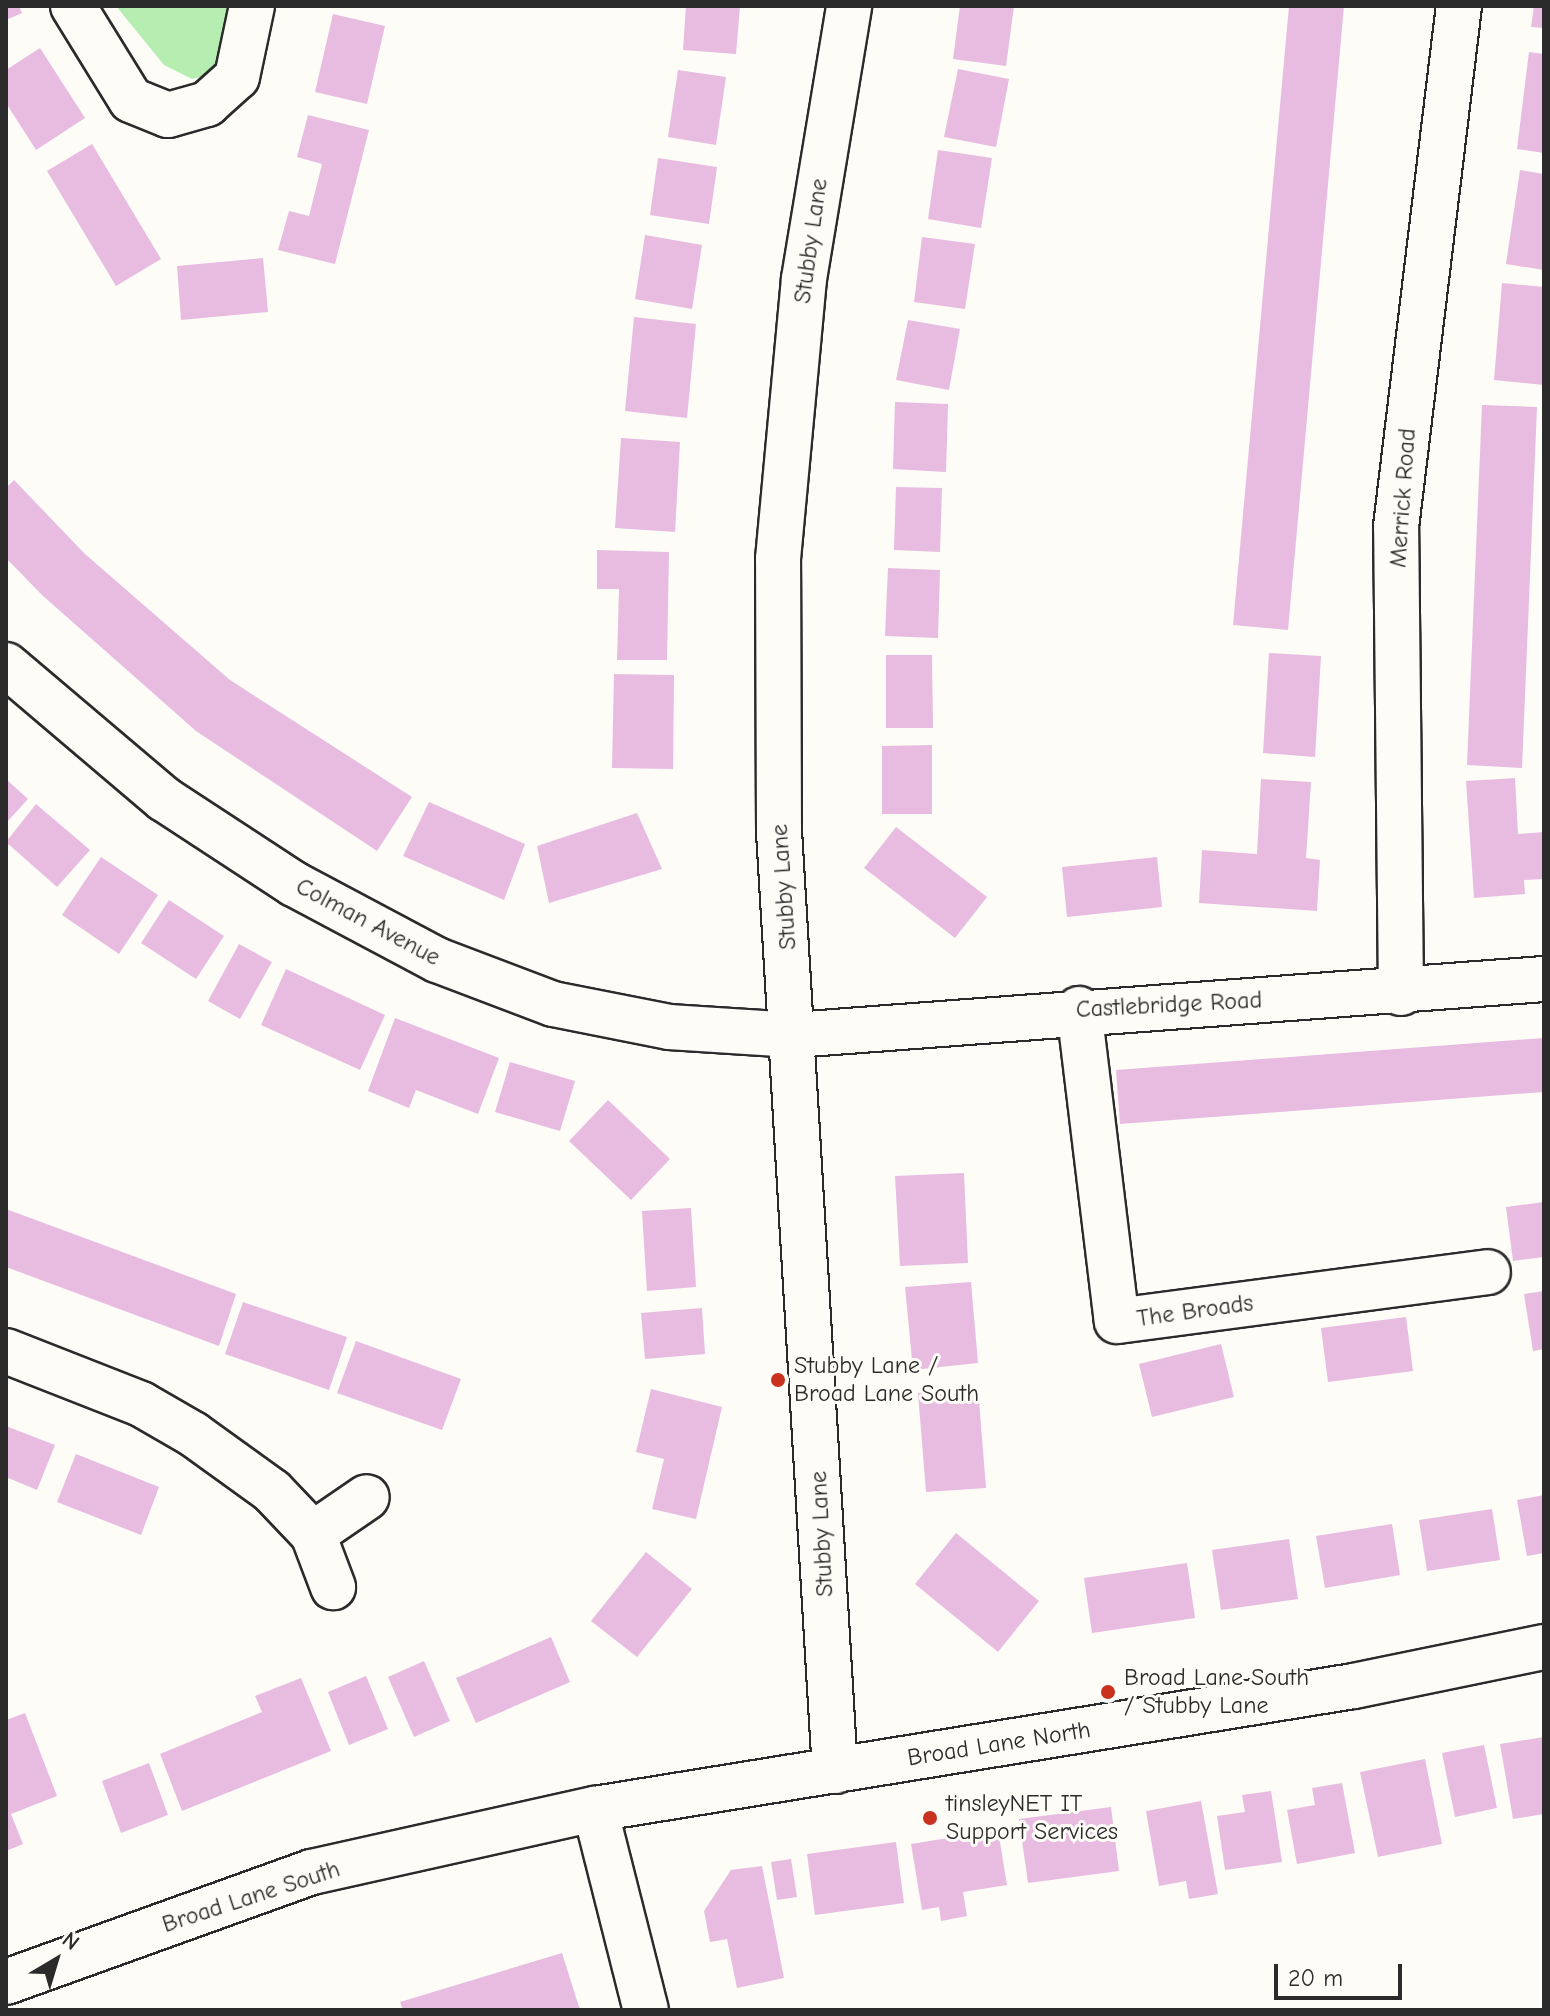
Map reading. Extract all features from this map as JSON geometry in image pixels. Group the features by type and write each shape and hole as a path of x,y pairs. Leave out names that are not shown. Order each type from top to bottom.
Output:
{"street":[{"path":"73,6 131,100 168,115 207,104 237,77 252,6"},
{"name":"Stubby Lane","path":"835,1771 794,1035 779,831 778,559 804,279 849,6"},
{"name":"Merrick Road","path":"1401,993 1396,527 1459,6"},
{"name":"Colman Avenue","path":"6,665 164,799 294,884 437,960 553,1004 669,1027 794,1035"},
{"name":"Castlebridge Road","path":"794,1035 1079,1009 1401,993 1544,979"},
{"name":"The Broads","path":"1079,1009 1117,1321 1488,1272"},
{"path":"6,1351 141,1404 193,1434 272,1491 313,1534 333,1587"},
{"path":"313,1534 367,1497"},
{"name":"Broad Lane North","path":"595,1809 1354,1686 1544,1647"},
{"path":"595,1809 646,2010"},
{"name":"Broad Lane South","path":"6,1982 312,1872 595,1809"}],"green space":[{"path":"116,6 238,6 224,72 192,79 164,65"}],"building":[{"path":"6,6 19,6 22,13 6,20"},
{"path":"686,6 740,6 736,54 683,50"},
{"path":"960,6 1014,6 1006,66 953,59"},
{"path":"1289,6 1344,6 1288,630 1233,625"},
{"path":"1534,6 1544,6 1544,28 1531,27"},
{"path":"333,14 385,26 367,104 315,92"},
{"path":"40,48 85,118 36,150 6,103 6,70"},
{"path":"1529,52 1544,54 1544,153 1517,149"},
{"path":"958,69 1009,79 996,147 944,137"},
{"path":"678,70 726,77 716,145 668,137"},
{"path":"308,115 369,130 335,264 278,250 289,211 309,216 322,164 297,157"},
{"path":"92,144 161,259 116,286 47,171"},
{"path":"938,150 992,158 981,228 928,219"},
{"path":"658,158 717,167 709,224 650,215"},
{"path":"1520,170 1544,174 1544,270 1506,264"},
{"path":"645,235 702,245 692,309 635,299"},
{"path":"922,237 975,244 965,309 914,302"},
{"path":"263,258 268,312 181,320 177,266"},
{"path":"1502,283 1544,287 1544,385 1494,380"},
{"path":"634,317 696,324 687,418 625,411"},
{"path":"908,320 960,329 949,390 896,380"},
{"path":"895,402 948,404 946,472 893,469"},
{"path":"1482,405 1537,407 1522,768 1467,765"},
{"path":"621,438 680,442 675,532 615,528"},
{"path":"14,480 85,554 230,680 412,797 377,851 196,731 42,595 6,558 6,488"},
{"path":"896,487 942,488 940,552 894,550"},
{"path":"597,550 669,552 667,660 617,660 619,589 597,589"},
{"path":"888,568 940,570 938,638 885,636"},
{"path":"1269,653 1321,656 1315,757 1263,753"},
{"path":"886,655 932,655 933,728 886,728"},
{"path":"614,674 674,675 673,769 612,768"},
{"path":"932,745 932,814 882,814 882,746"},
{"path":"1515,778 1518,834 1544,832 1544,879 1524,880 1525,894 1474,898 1466,781"},
{"path":"6,779 28,799 6,823"},
{"path":"1261,779 1311,782 1306,858 1320,860 1317,911 1199,903 1202,850 1257,854"},
{"path":"429,802 525,844 504,900 403,856"},
{"path":"36,804 90,850 57,887 6,842"},
{"path":"637,813 662,869 549,903 537,846"},
{"path":"896,827 987,897 955,938 864,868"},
{"path":"101,857 158,895 119,954 62,915"},
{"path":"1157,857 1162,907 1067,917 1062,867"},
{"path":"169,900 224,936 196,979 141,943"},
{"path":"239,944 272,962 240,1019 208,1001"},
{"path":"286,969 385,1015 360,1070 261,1025"},
{"path":"395,1018 499,1058 478,1114 416,1090 409,1108 368,1091"},
{"path":"1544,1038 1544,1092 1120,1124 1116,1070"},
{"path":"510,1062 575,1081 560,1131 495,1112"},
{"path":"608,1100 670,1159 631,1200 569,1141"},
{"path":"964,1173 968,1263 900,1266 895,1176"},
{"path":"1544,1202 1544,1257 1513,1261 1506,1207"},
{"path":"691,1208 696,1287 647,1291 642,1211"},
{"path":"6,1209 236,1294 219,1346 6,1267"},
{"path":"971,1282 978,1363 913,1370 905,1287"},
{"path":"1544,1291 1544,1349 1533,1351 1524,1294"},
{"path":"243,1302 347,1337 329,1390 225,1354"},
{"path":"702,1308 705,1354 645,1359 641,1313"},
{"path":"1406,1317 1413,1371 1328,1382 1321,1328"},
{"path":"356,1341 461,1379 442,1430 337,1393"},
{"path":"1221,1344 1234,1397 1152,1417 1139,1364"},
{"path":"978,1388 986,1488 926,1492 918,1393"},
{"path":"651,1389 722,1407 696,1519 652,1509 664,1459 636,1452"},
{"path":"6,1426 55,1445 37,1490 6,1477"},
{"path":"76,1454 159,1487 141,1535 57,1502"},
{"path":"1544,1495 1544,1553 1527,1556 1517,1500"},
{"path":"1492,1509 1500,1560 1427,1571 1419,1520"},
{"path":"1392,1524 1400,1575 1325,1588 1316,1536"},
{"path":"956,1533 1039,1601 998,1652 915,1584"},
{"path":"1289,1539 1298,1599 1221,1610 1212,1550"},
{"path":"646,1552 692,1589 637,1657 591,1621"},
{"path":"1187,1563 1195,1618 1092,1633 1084,1578"},
{"path":"551,1637 570,1682 476,1723 456,1678"},
{"path":"424,1661 450,1721 414,1737 388,1677"},
{"path":"366,1676 388,1729 349,1745 328,1692"},
{"path":"301,1678 331,1751 182,1811 160,1754 262,1712 255,1696"},
{"path":"25,1713 57,1796 11,1814 23,1844 6,1851 6,1720"},
{"path":"1544,1737 1544,1814 1513,1819 1500,1744"},
{"path":"1484,1745 1497,1808 1455,1817 1442,1753"},
{"path":"1425,1759 1442,1844 1378,1857 1360,1772"},
{"path":"149,1763 168,1815 121,1833 102,1781"},
{"path":"1342,1783 1355,1853 1297,1864 1287,1810 1315,1805 1312,1788"},
{"path":"1271,1791 1282,1862 1225,1870 1217,1816 1245,1812 1242,1795"},
{"path":"1201,1801 1218,1894 1189,1899 1186,1881 1159,1886 1146,1811"},
{"path":"1111,1807 1119,1871 1028,1883 1019,1819"},
{"path":"998,1830 1007,1885 963,1892 967,1916 941,1921 939,1907 922,1910 911,1844"},
{"path":"896,1842 904,1903 815,1915 807,1854"},
{"path":"791,1859 797,1897 777,1900 771,1862"},
{"path":"762,1866 784,1978 737,1988 727,1939 710,1942 704,1911 731,1870"},
{"path":"562,1953 580,2010 403,2010 400,2002"}],"place":[{"name":"Stubby Lane / Broad Lane South","path":"778,1380"},
{"name":"Broad Lane South / Stubby Lane","path":"1108,1692"},
{"name":"tinsleyNET IT Support Services","path":"930,1818"}]}
